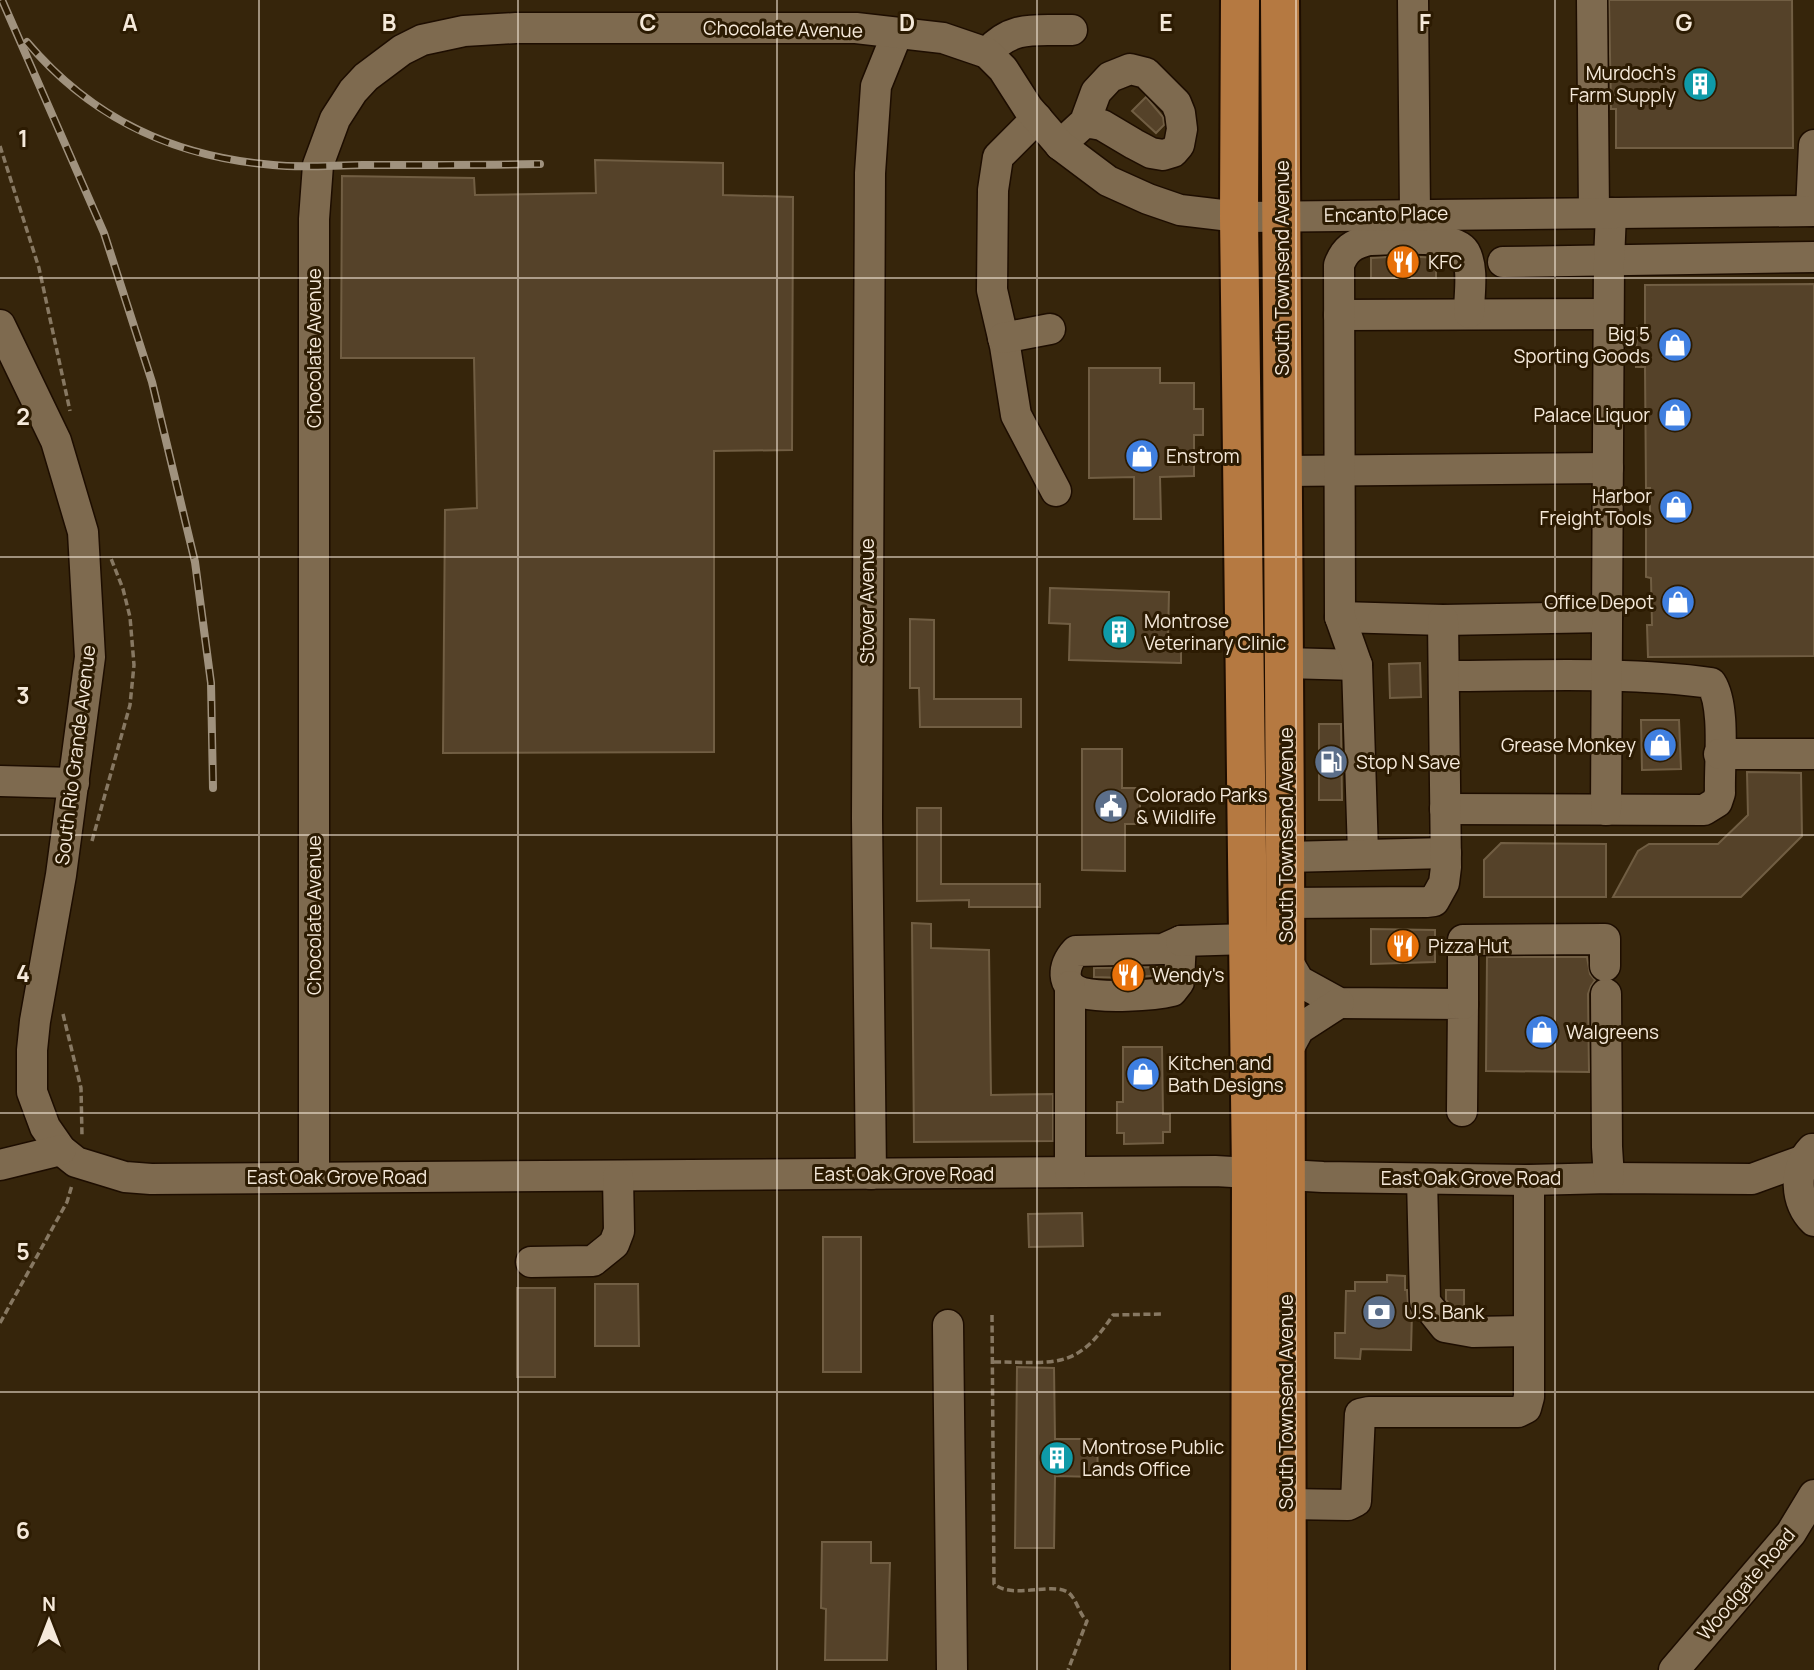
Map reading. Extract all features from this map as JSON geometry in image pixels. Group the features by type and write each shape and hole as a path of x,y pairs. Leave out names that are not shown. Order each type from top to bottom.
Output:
{"highway":[{"name":"South Townsend Avenue","path":"1240,0 1239,217 1249,939 1268,1174 1287,1504 1287,1670"},
{"name":"South Townsend Avenue","path":"1250,1670 1268,1174 1284,1058 1286,959 1280,0"}],"street":[{"path":"1413,0 1415,214"},
{"path":"1592,0 1603,213 1609,261 1606,810"},
{"name":"Chocolate Avenue","path":"314,1176 314,219 318,165 335,119 353,91 366,77 402,50 422,40 464,31 516,28 856,28 897,34"},
{"path":"987,53 1000,38 1024,30 1072,30"},
{"name":"Encanto Place","path":"897,34 943,37 987,53 1003,69 1037,118 1060,145 1108,181 1180,210 1239,217 1812,211"},
{"name":"Stover Avenue","path":"871,1174 867,818 870,173 876,86 897,34"},
{"path":"1060,145 1085,122 1096,92 1110,77 1130,69 1146,73 1176,103 1182,129 1179,145 1173,152 1163,155 1152,153 1102,125 1085,122"},
{"path":"1037,118 998,157 993,190 992,290 1016,415 1056,491"},
{"path":"1812,211 1814,145"},
{"path":"1363,853 1357,665 1340,617 1339,265 1344,251 1369,240 1453,242 1464,251 1468,265 1469,313"},
{"path":"1503,262 1814,257"},
{"path":"1339,315 1608,314"},
{"name":"South Rio Grande Avenue","path":"0,325 56,441 83,532 90,657 61,874 44,963 32,1050 32,1092 38,1113 44,1127 61,1150"},
{"path":"1003,338 1050,329"},
{"path":"1284,471 1608,468"},
{"path":"1340,617 1443,620 1607,617"},
{"path":"1285,903 1434,901 1444,883 1446,853 1443,620"},
{"path":"1286,663 1357,665"},
{"path":"1444,676 1607,677 1711,683 1718,694 1721,710 1720,793 1717,802 1704,810 1445,809"},
{"path":"1719,754 1814,754"},
{"path":"0,781 74,783"},
{"path":"1287,857 1446,853"},
{"path":"1070,1172 1070,986 1065,977 1066,961 1076,951 1249,939"},
{"path":"1462,1111 1463,940 1605,939 1609,1178"},
{"path":"1070,986 1082,993 1136,995 1172,991 1179,982 1172,945"},
{"path":"1286,959 1299,981 1339,1003 1463,1004"},
{"path":"1284,1058 1299,1029 1339,1003"},
{"path":"0,1165 61,1150"},
{"name":"East Oak Grove Road","path":"61,1150 76,1161 125,1177 152,1179 1215,1171 1529,1180 1752,1178 1809,1154"},
{"path":"1808,1213 1798,1191 1809,1154"},
{"path":"531,1262 593,1261 614,1244 619,1231 618,1177"},
{"path":"1422,1178 1425,1302 1445,1327 1472,1332 1528,1331"},
{"name":"East Oak Grove Road","path":"1752,1178 1791,1195 1808,1213"},
{"path":"1287,1504 1348,1505 1356,1502 1360,1414 1518,1412 1526,1408 1529,1397 1529,1180"},
{"path":"948,1325 952,1670"},
{"name":"Woodgate Road","path":"1674,1670 1791,1533 1814,1494"}],"path":[{"path":"0,1323 66,1202 72,1185"},
{"path":"993,1363 1062,1362 1084,1351 1114,1315 1161,1314"},
{"path":"992,1315 994,1584 1006,1590 1061,1590 1070,1594 1087,1621 1068,1670"}],"building":[{"name":"Murdoch's Farm Supply","path":"1609,0 1792,0 1793,148 1616,148 1616,109 1611,109"},
{"path":"1146,97 1163,117 1164,125 1156,133 1132,111"},
{"path":"595,160 723,163 723,195 793,197 792,450 714,451 714,752 443,753 445,510 477,508 474,358 341,358 342,176 474,178 475,195 596,193"},
{"name":"KFC","path":"1371,258 1436,258 1436,278 1371,278"},
{"path":"1814,284 1814,656 1648,657 1647,625 1652,625 1651,578 1646,577 1646,524 1650,524 1650,488 1646,488 1645,367 1636,367 1637,328 1645,328 1645,285"},
{"name":"Enstrom","path":"1089,368 1160,368 1160,383 1194,383 1194,409 1203,409 1203,435 1194,435 1194,476 1160,477 1161,519 1134,519 1134,477 1089,478"},
{"name":"Montrose Veterinary Clinic","path":"1050,588 1169,592 1168,641 1181,642 1181,663 1069,660 1070,624 1049,623"},
{"path":"910,619 934,620 934,699 1021,699 1021,727 920,727 919,688 910,688"},
{"path":"1420,663 1421,697 1390,698 1389,664"},
{"name":"Grease Monkey","path":"1641,720 1679,720 1681,769 1642,770"},
{"name":"Stop N Save","path":"1319,724 1341,724 1342,800 1319,800"},
{"name":"Colorado Parks & Wildlife","path":"1082,749 1122,749 1122,788 1140,788 1140,824 1125,824 1125,871 1082,870"},
{"path":"1747,772 1801,773 1802,836 1741,897 1613,897 1638,851 1649,844 1718,844 1748,815"},
{"path":"917,808 941,808 941,884 1040,884 1040,907 969,907 969,900 917,901"},
{"path":"1501,843 1606,844 1606,897 1484,897 1484,860"},
{"path":"912,923 931,924 931,948 989,950 991,1095 1053,1094 1053,1141 914,1142"},
{"name":"Pizza Hut","path":"1371,929 1435,930 1435,962 1371,964"},
{"name":"Walgreens","path":"1487,957 1587,957 1590,974 1595,980 1588,994 1589,1072 1486,1071"},
{"path":"1162,967 1160,975 1094,977 1094,968"},
{"name":"Kitchen and Bath Designs","path":"1123,1047 1162,1047 1163,1114 1170,1114 1170,1132 1163,1132 1163,1143 1124,1144 1124,1133 1117,1133 1117,1102 1123,1102"},
{"path":"1082,1213 1083,1246 1029,1247 1028,1214"},
{"path":"823,1237 861,1237 861,1372 823,1372"},
{"name":"U.S. Bank","path":"1387,1275 1405,1276 1405,1290 1412,1313 1411,1350 1361,1349 1360,1359 1335,1358 1335,1333 1345,1333 1346,1291 1355,1291 1355,1282 1387,1282"},
{"path":"595,1284 638,1284 639,1346 595,1346"},
{"path":"517,1288 555,1288 555,1377 517,1377"},
{"path":"1446,1290 1464,1290 1464,1313 1455,1311 1446,1300"},
{"name":"Montrose Public Lands Office","path":"1017,1367 1054,1368 1055,1439 1097,1439 1098,1477 1055,1476 1054,1548 1015,1548"},
{"path":"822,1542 871,1542 871,1563 890,1563 887,1660 825,1660 826,1609 821,1608"}],"railway":[{"path":"2,0 104,233 152,382 195,562 211,683 213,788"},
{"path":"27,42 79,93 107,113 169,143 202,153 237,161 296,166 540,164"}],"place":[{"name":"Murdoch's Farm Supply","path":"1700,84"},
{"name":"KFC","path":"1403,262"},
{"name":"Big 5 Sporting Goods","path":"1675,345"},
{"name":"Palace Liquor","path":"1675,415"},
{"name":"Enstrom","path":"1142,456"},
{"name":"Harbor Freight Tools","path":"1676,507"},
{"name":"Office Depot","path":"1678,602"},
{"name":"Montrose Veterinary Clinic","path":"1119,632"},
{"name":"Grease Monkey","path":"1660,745"},
{"name":"Stop N Save","path":"1331,762"},
{"name":"Colorado Parks & Wildlife","path":"1111,806"},
{"name":"Pizza Hut","path":"1403,946"},
{"name":"Wendy's","path":"1128,975"},
{"name":"Walgreens","path":"1542,1032"},
{"name":"Kitchen and Bath Designs","path":"1143,1074"},
{"name":"U.S. Bank","path":"1379,1312"},
{"name":"Montrose Public Lands Office","path":"1057,1458"}]}
